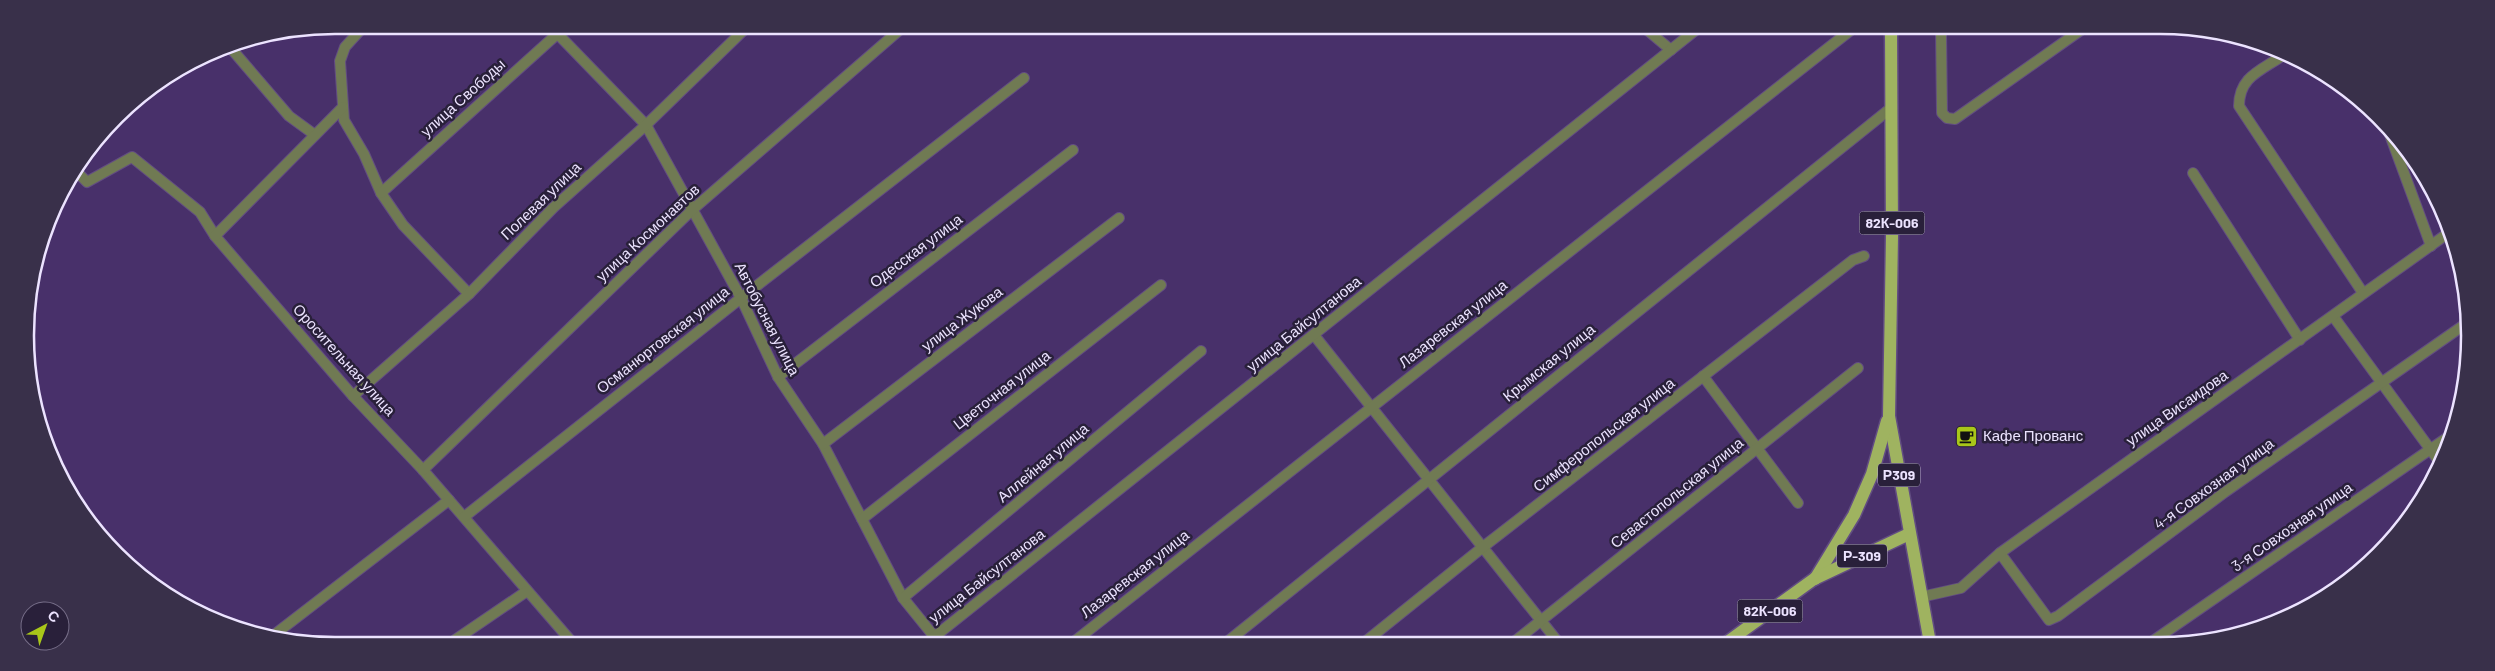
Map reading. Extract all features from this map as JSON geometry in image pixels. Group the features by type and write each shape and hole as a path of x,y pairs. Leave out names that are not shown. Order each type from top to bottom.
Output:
{"main road":[{"name":"82К-006","path":"1734,637 1814,579 1854,515 1872,474 1888,416 1891,34"},
{"name":"Р309","path":"1888,416 1909,534"},
{"name":"Р-309","path":"1814,579 1909,534"},
{"path":"1909,534 1929,637"}],"street":[{"path":"357,34 345,47 340,61 344,120 364,154 381,193 402,226 469,294"},
{"name":"Автобусная улица","path":"557,34 646,125 741,298 778,377 823,444 903,598 931,637"},
{"name":"улица Свободы","path":"381,193 557,34"},
{"name":"Полевая улица","path":"354,396 469,294 554,207 646,125 740,34"},
{"name":"улица Космонавтов","path":"423,470 692,210 895,34"},
{"path":"1652,34 1671,50"},
{"name":"улица Байсултанова","path":"937,637 1691,34"},
{"name":"Лазаревская улица","path":"1080,637 1846,34"},
{"path":"1941,34 1942,113 1947,118 1955,119 2075,34"},
{"path":"234,52 289,116 315,136"},
{"path":"2278,59 2243,84 2239,96 2240,106 2363,293"},
{"name":"Османюртовская улица","path":"464,517 1024,78"},
{"path":"215,236 344,107"},
{"name":"Крымская улица","path":"1233,637 1891,108"},
{"name":"Одесская улица","path":"778,377 1073,150"},
{"name":"Оросительная улица","path":"80,175 87,182 132,157 200,212 215,236 354,396 423,470 568,637"},
{"path":"2403,158 2431,246"},
{"path":"2193,173 2300,340"},
{"name":"улица Жукова","path":"823,444 1118,218"},
{"name":"улица Висаидова","path":"1921,597 1961,588 2000,553 2444,236"},
{"name":"Симферопольская улица","path":"1371,637 1482,547 1853,260 1864,256"},
{"name":"Цветочная улица","path":"862,519 1161,285"},
{"path":"2333,316 2435,457"},
{"name":"4-я Совхозная улица","path":"2000,553 2049,620 2058,616 2226,492 2383,384 2461,327"},
{"path":"1314,336 1554,637"},
{"name":"Аллейная улица","path":"903,598 1201,351"},
{"name":"Севастопольская улица","path":"1520,637 1858,368"},
{"path":"1704,376 1798,503"},
{"name":"3-я Совхозная улица","path":"2159,637 2441,442"},
{"path":"279,631 449,500"},
{"path":"459,637 527,590"}],"place":[{"name":"Кафе Прованс","path":"1967,436"}]}
